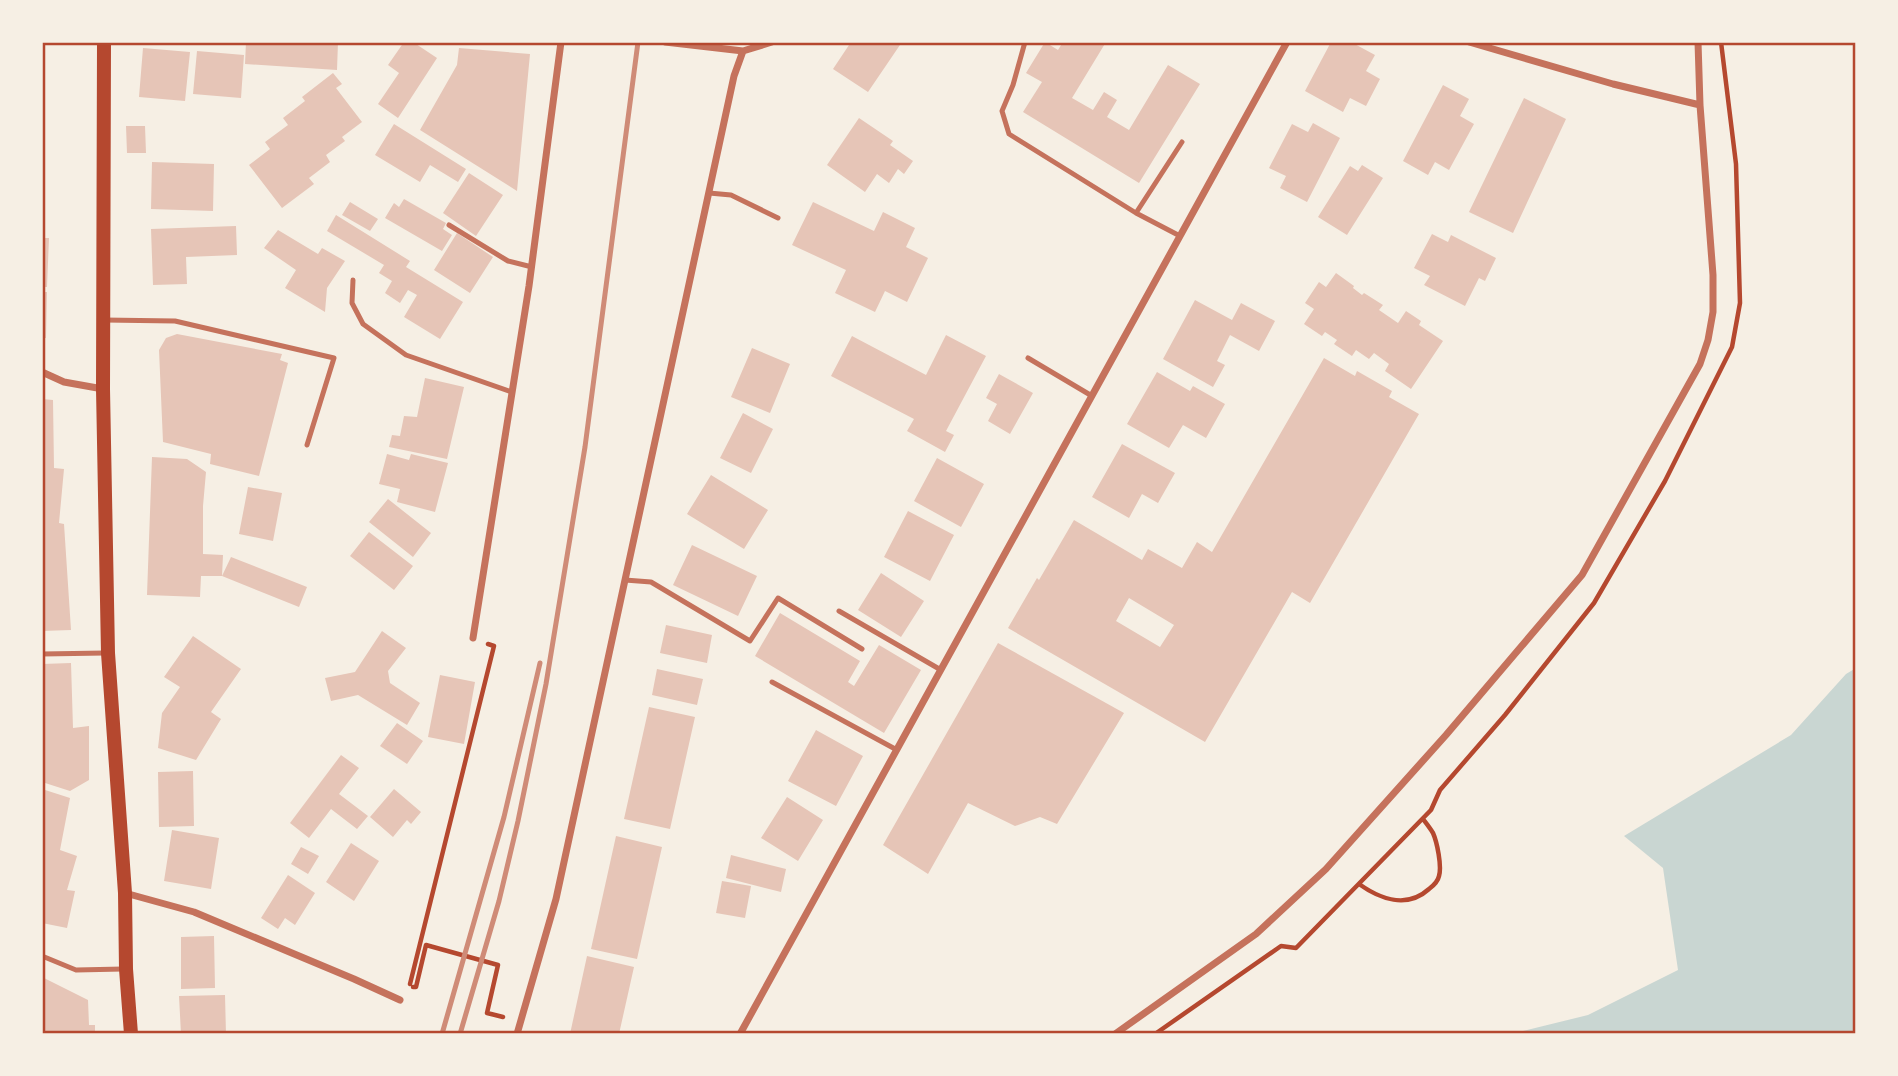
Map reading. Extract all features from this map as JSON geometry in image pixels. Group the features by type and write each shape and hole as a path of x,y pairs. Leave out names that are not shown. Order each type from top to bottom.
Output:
{"main road":[{"path":"104,42 103,388 108,653 125,893 131,1034"}],"street":[{"path":"473,638 532,267 561,42"},
{"path":"665,42 743,51 772,42"},
{"path":"740,1034 1287,42"},
{"path":"1469,42 1613,84 1700,105"},
{"path":"1115,1034 1256,934 1326,869 1446,735 1581,575 1700,364 1708,340 1713,312 1713,275 1698,42"},
{"path":"517,1034 556,899 734,76 743,51"},
{"path":"42,372 64,382 103,388"},
{"path":"125,893 194,912 400,1000"}],"lane":[{"path":"1025,42 1013,85 1002,111 1009,134 1136,213 1180,236"},
{"path":"1136,213 1182,142"},
{"path":"709,193 732,195 778,218"},
{"path":"450,225 508,261 532,267"},
{"path":"352,280 352,303 363,324 407,355 512,392"},
{"path":"104,320 175,321 334,358 307,445"},
{"path":"1028,358 1092,396"},
{"path":"625,580 652,582 750,641 778,598 862,649"},
{"path":"839,611 941,670"},
{"path":"42,654 108,653"},
{"path":"772,682 897,750"},
{"path":"42,956 76,970 127,969"}],"path":[{"path":"1155,1034 1281,946 1296,948 1423,819 1431,810 1440,790 1505,715 1594,603 1665,481 1732,347 1740,303 1736,164 1721,42"},
{"path":"400,1000 409,988 494,646 473,638"},
{"path":"1359,884 1375,895 1401,901 1423,895 1435,884 1440,876 1436,844 1433,833 1423,819"},
{"path":"416,987 426,945 499,965 487,1013"}],"shaded area":[{"path":"1856,668 1856,1034 1511,1034 1588,1015 1678,970 1663,868 1624,836 1791,735 1846,674"}],"building":[{"path":"246,42 338,42 337,70 245,64"},
{"path":"404,42 413,42 437,58 398,118 378,104 399,73 388,65"},
{"path":"851,42 902,42 868,92 833,69"},
{"path":"1045,42 1058,50 1063,42 1106,42 1072,98 1093,110 1104,92 1117,100 1107,117 1129,130 1168,65 1200,84 1139,183 1023,112 1042,82 1026,73"},
{"path":"1331,42 1351,42 1375,55 1366,71 1380,79 1366,106 1350,98 1343,112 1305,91"},
{"path":"143,48 190,52 185,101 139,97"},
{"path":"459,48 530,54 517,191 420,130 457,65"},
{"path":"197,51 244,55 241,98 193,94"},
{"path":"333,73 342,84 336,88 362,122 342,137 345,141 326,155 330,162 309,178 314,184 282,208 249,165 270,149 265,142 288,125 283,118 305,101 302,97"},
{"path":"1443,85 1469,99 1460,116 1474,124 1449,170 1435,162 1428,175 1403,161"},
{"path":"1524,98 1566,119 1513,233 1469,212"},
{"path":"859,118 893,141 890,145 913,161 904,174 898,169 889,183 877,174 865,192 827,165"},
{"path":"1313,123 1340,138 1307,202 1280,188 1286,176 1269,168 1292,124 1308,132"},
{"path":"394,124 466,169 458,182 430,165 420,182 375,155"},
{"path":"126,126 145,126 146,153 127,153"},
{"path":"152,162 214,164 213,211 151,209"},
{"path":"1362,165 1383,178 1347,235 1318,217 1350,166 1358,171"},
{"path":"469,173 503,195 476,236 443,213"},
{"path":"404,199 446,223 443,229 452,235 442,251 385,218 394,203 399,207"},
{"path":"350,202 378,219 370,231 342,215"},
{"path":"813,202 874,231 883,212 915,228 906,247 928,258 907,302 885,291 875,312 835,293 846,270 792,245"},
{"path":"336,215 410,261 406,267 463,302 440,339 404,317 417,295 408,290 400,303 385,293 392,281 379,273 384,265 327,231"},
{"path":"236,226 237,255 186,257 187,284 153,285 151,229"},
{"path":"278,230 318,254 322,248 345,261 327,288 325,312 285,288 296,270 264,248"},
{"path":"457,233 493,257 470,293 434,270"},
{"path":"1432,234 1448,242 1451,235 1496,258 1485,281 1479,278 1465,306 1424,285 1430,276 1414,268"},
{"path":"42,238 49,238 47,287 42,287"},
{"path":"1336,273 1362,295 1364,293 1383,305 1379,310 1398,323 1406,311 1421,321 1419,325 1443,341 1411,389 1385,371 1389,364 1374,353 1369,359 1356,350 1352,356 1334,344 1337,340 1325,332 1322,336 1304,324 1314,309 1305,303 1319,282 1326,287"},
{"path":"42,292 47,292 46,338 42,338"},
{"path":"1195,300 1232,320 1241,303 1275,321 1259,351 1230,335 1217,361 1225,365 1213,387 1163,359"},
{"path":"177,334 282,354 280,360 288,363 259,476 210,464 211,454 163,442 159,350 166,338"},
{"path":"946,335 986,356 946,431 954,435 945,452 907,431 914,419 831,376 852,336 926,375"},
{"path":"752,348 790,364 770,413 731,397"},
{"path":"1324,358 1355,376 1357,371 1392,391 1389,397 1419,414 1310,603 1292,592 1205,742 1008,628 1074,520 1142,560 1148,549 1182,568 1197,542 1212,552","holes":["1129,598 1174,625 1160,647 1116,621"]},
{"path":"1157,372 1190,391 1193,386 1225,404 1206,438 1183,425 1169,448 1127,424"},
{"path":"999,374 1033,393 1010,434 988,421 997,404 986,398"},
{"path":"425,378 464,387 447,459 389,447 392,435 400,436 404,416 417,417"},
{"path":"42,399 53,400 54,468 64,469 59,523 64,524 71,630 42,631"},
{"path":"743,413 773,429 751,473 720,458"},
{"path":"1122,444 1175,473 1158,503 1142,494 1129,518 1092,497"},
{"path":"387,454 409,460 411,454 448,463 435,512 397,502 400,489 379,484"},
{"path":"152,457 187,459 206,472 203,554 223,555 222,576 201,576 200,597 147,595"},
{"path":"937,458 984,484 961,527 914,501"},
{"path":"711,475 768,510 744,549 687,514"},
{"path":"248,487 282,493 273,541 239,534"},
{"path":"388,499 431,533 413,557 369,522"},
{"path":"908,511 954,535 930,581 884,557"},
{"path":"369,532 413,566 394,590 350,556"},
{"path":"692,545 757,576 738,616 673,585"},
{"path":"231,557 307,587 299,607 222,576"},
{"path":"881,573 924,601 901,637 858,610"},
{"path":"780,613 860,661 848,682 854,686 879,645 921,670 884,733 755,656"},
{"path":"666,625 712,635 707,663 660,653"},
{"path":"382,631 406,648 388,671 390,683 420,703 407,725 358,695 331,701 325,678 355,672"},
{"path":"193,636 241,669 211,712 221,719 196,760 158,748 162,713 180,687 164,677"},
{"path":"998,643 1124,713 1057,824 1040,817 1015,826 968,803 928,874 883,845"},
{"path":"71,663 73,728 89,726 89,780 70,791 42,782 42,664"},
{"path":"657,669 703,679 697,705 652,695"},
{"path":"440,675 475,682 464,744 428,737"},
{"path":"649,707 695,717 670,829 624,819"},
{"path":"397,723 423,741 407,764 380,746"},
{"path":"816,730 863,756 836,806 788,781"},
{"path":"341,755 359,768 339,794 368,816 357,829 331,809 309,838 290,823"},
{"path":"193,771 194,826 159,827 158,772"},
{"path":"42,789 70,798 60,850 77,856 67,890 75,891 67,928 42,923"},
{"path":"394,789 421,812 411,824 407,820 393,837 370,817"},
{"path":"787,797 823,820 798,861 761,838"},
{"path":"172,830 219,838 211,889 164,881"},
{"path":"616,836 662,847 637,959 591,949"},
{"path":"351,843 379,861 354,901 326,882"},
{"path":"301,847 319,856 308,874 291,864"},
{"path":"731,855 786,869 781,892 726,878"},
{"path":"288,875 315,893 295,925 285,918 278,929 261,918"},
{"path":"722,881 751,886 745,918 716,913"},
{"path":"214,936 215,988 181,989 181,937"},
{"path":"587,956 634,967 619,1034 570,1034"},
{"path":"42,977 88,1000 89,1025 95,1025 95,1034 42,1034"},
{"path":"225,995 226,1034 181,1034 179,996"}],"railway":[{"path":"460,1034 499,901 546,684 585,447 638,42"},
{"path":"442,1034 504,817 540,663"}]}
